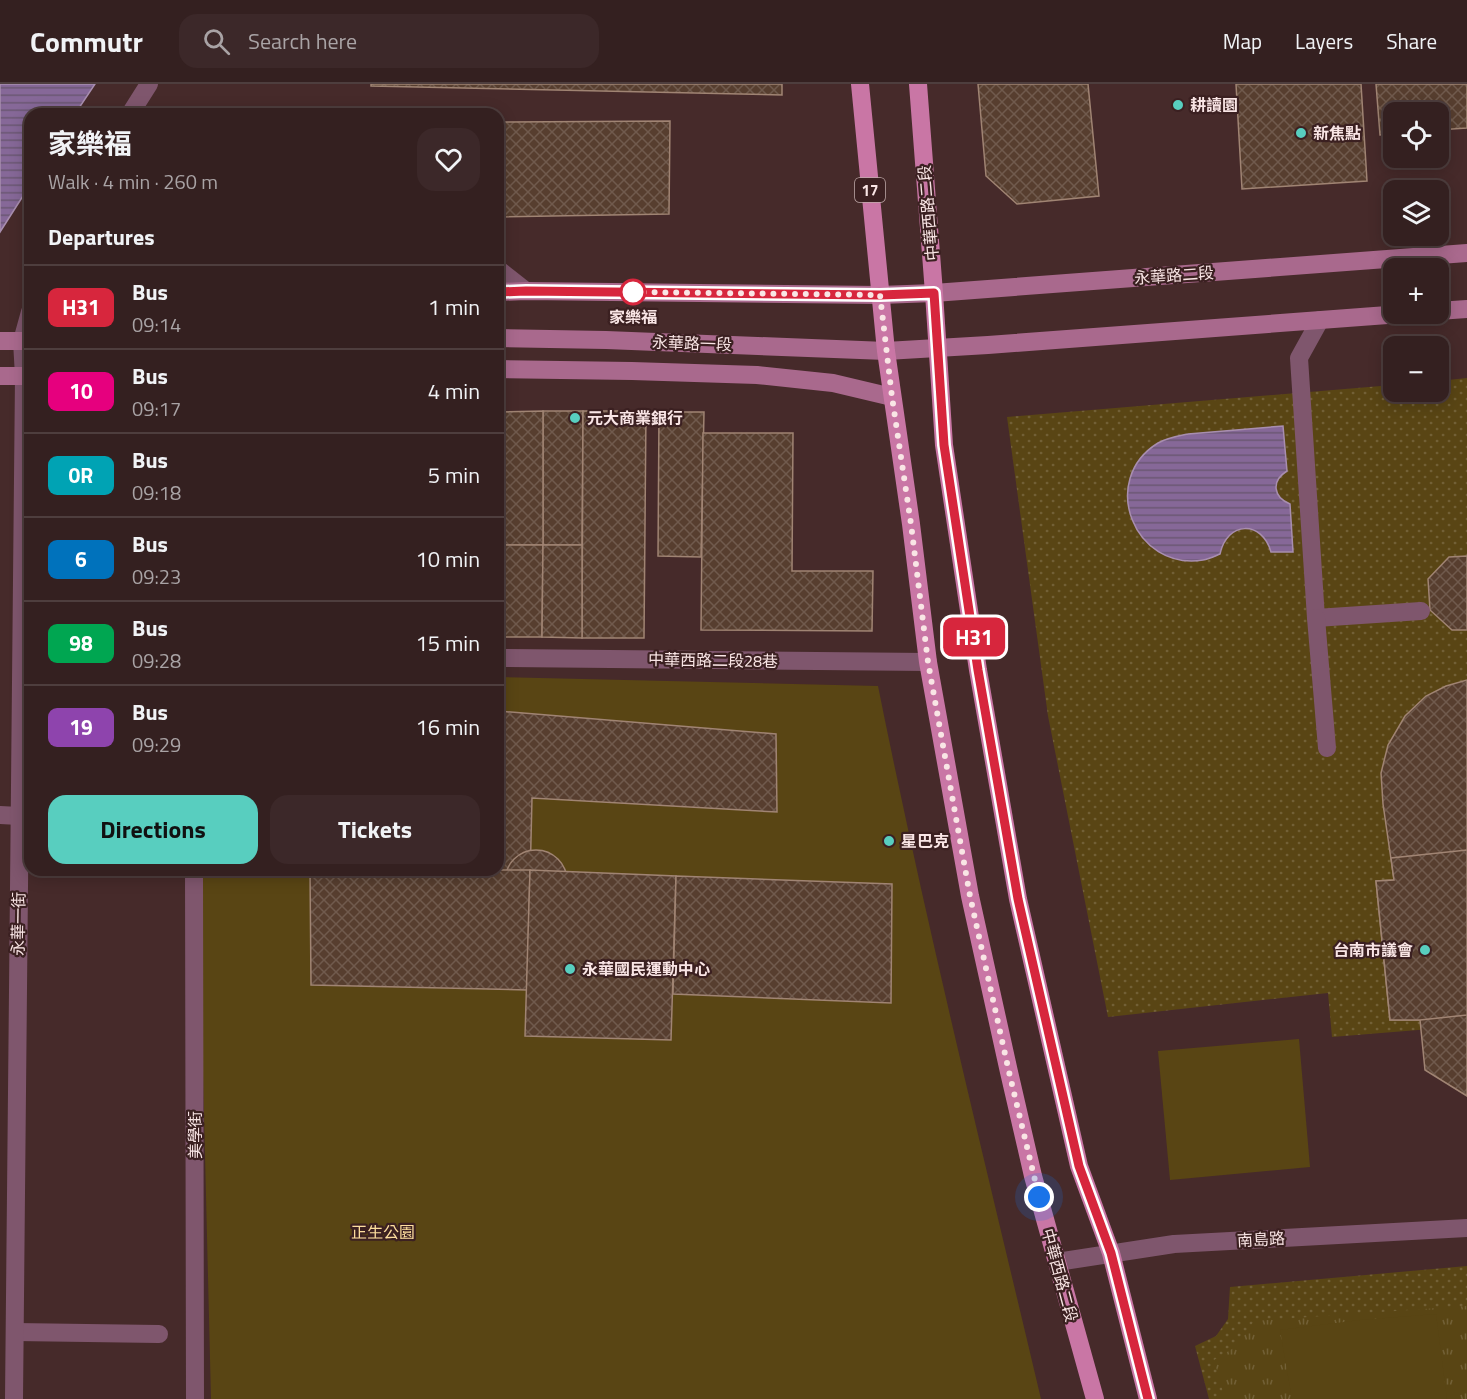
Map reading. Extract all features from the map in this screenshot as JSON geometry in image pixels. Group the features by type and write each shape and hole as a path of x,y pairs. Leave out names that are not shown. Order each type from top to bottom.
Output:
{"main road":[{"name":"中華西路二段","path":"860,84 886,351 928,662 970,896 1033,1176 1095,1399"},
{"name":"中華西路二段","path":"918,84 944,445 978,670 1018,899 1079,1166 1111,1253 1148,1399"}],"street":[{"path":"134,108 149,84"},
{"name":"永華路二段","path":"880,295 934,293 1467,253"},
{"path":"504,274 526,291"},
{"path":"504,292 880,295"},
{"path":"1449,310 1467,309"},
{"path":"886,351 1383,315"},
{"path":"1320,320 1299,358 1327,748"},
{"name":"永華路一段","path":"504,338 886,351"},
{"path":"0,341 24,341"},
{"path":"504,369 757,375 833,383 892,397"},
{"path":"0,376 24,376"},
{"path":"1316,618 1421,611"},
{"name":"中華西路二段28巷","path":"504,658 928,662"},
{"name":"永華一街","path":"14,1399 15,1332 7,1312 9,1065 24,684"},
{"path":"0,815 19,816"},
{"name":"美學街","path":"194,876 195,1399"},
{"name":"南島路","path":"1057,1262 1174,1244 1467,1228"},
{"path":"15,1332 159,1334"}],"green space":[{"path":"1467,378 1467,1026 1332,1037 1328,993 1108,1017 1048,716 1007,417 1383,386 1383,402 1449,402 1449,380"},
{"name":"永華國民運動中心","path":"504,677 878,686 936,954 1041,1399 211,1399 198,876 504,876"},
{"path":"1299,1039 1310,1167 1170,1180 1158,1051"},
{"path":"1467,1266 1467,1399 1209,1399 1195,1346 1216,1336 1228,1319 1230,1287"},
{"path":"1467,1306 1467,1399 1225,1399 1214,1360 1237,1346 1254,1321"},
{"path":"1436,1314 1447,1399 1292,1399 1280,1330"}],"shaded area":[{"path":"0,84 95,84 79,108 24,108 24,194 0,232"},
{"path":"1283,426 1287,471 1278,479 1276,489 1280,497 1290,504 1293,552 1271,552 1267,542 1260,534 1245,529 1237,530 1230,535 1220,554 1203,560 1179,560 1158,552 1143,538 1132,520 1128,499 1130,478 1140,459 1158,443 1188,434"}],"building":[{"path":"371,84 782,84 782,95 371,86"},
{"path":"978,84 1088,84 1099,196 1017,204 986,176"},
{"name":"新焦點","path":"1236,84 1361,84 1367,181 1242,189"},
{"path":"1376,84 1467,84 1467,128 1449,129 1449,102 1383,102 1383,135 1380,135"},
{"path":"670,121 669,214 504,217 504,122"},
{"path":"543,411 583,411 582,545 543,545"},
{"path":"543,411 543,545 504,545 504,412"},
{"path":"583,411 646,411 644,638 582,638"},
{"path":"659,412 704,412 701,557 658,556"},
{"path":"703,433 793,433 792,571 873,571 872,631 701,630"},
{"path":"504,545 543,545 542,637 504,637"},
{"path":"543,545 582,545 582,638 542,637"},
{"path":"1467,556 1467,630 1452,630 1430,610 1428,579 1449,557"},
{"name":"台南市議會","path":"1467,680 1467,1096 1425,1070 1420,1020 1390,1020 1376,881 1394,880 1381,773 1388,745 1405,716 1426,696 1446,686"},
{"path":"504,711 776,734 777,812 532,798 530,881 440,880 440,876 504,876"},
{"path":"536,850 558,859 567,881 558,903 536,912 514,903 505,881 514,859"},
{"path":"1467,850 1467,1015 1420,1020 1390,1020 1376,881 1394,880 1391,858"},
{"path":"504,870 530,870 527,990 311,985 310,876 504,876"},
{"path":"530,870 676,876 671,1040 525,1036"},
{"path":"676,876 892,884 891,1003 673,994"}],"bus line":[{"name":"H31","path":"504,292 880,295 934,293 944,445 978,670 1018,899 1079,1166 1111,1253 1148,1399"}],"place":[{"name":"耕讀園","path":"1178,105"},
{"name":"新焦點","path":"1301,133"},
{"name":"家樂福","path":"633,292"},
{"name":"元大商業銀行","path":"575,418"},
{"name":"星巴克","path":"889,841"},
{"name":"台南市議會","path":"1425,950"},
{"name":"永華國民運動中心","path":"570,969"}],"route":[{"path":"633,292 880,295 928,662 970,896 1039,1197"}],"park label":[{"name":"正生公園","path":"383,1232"}]}
